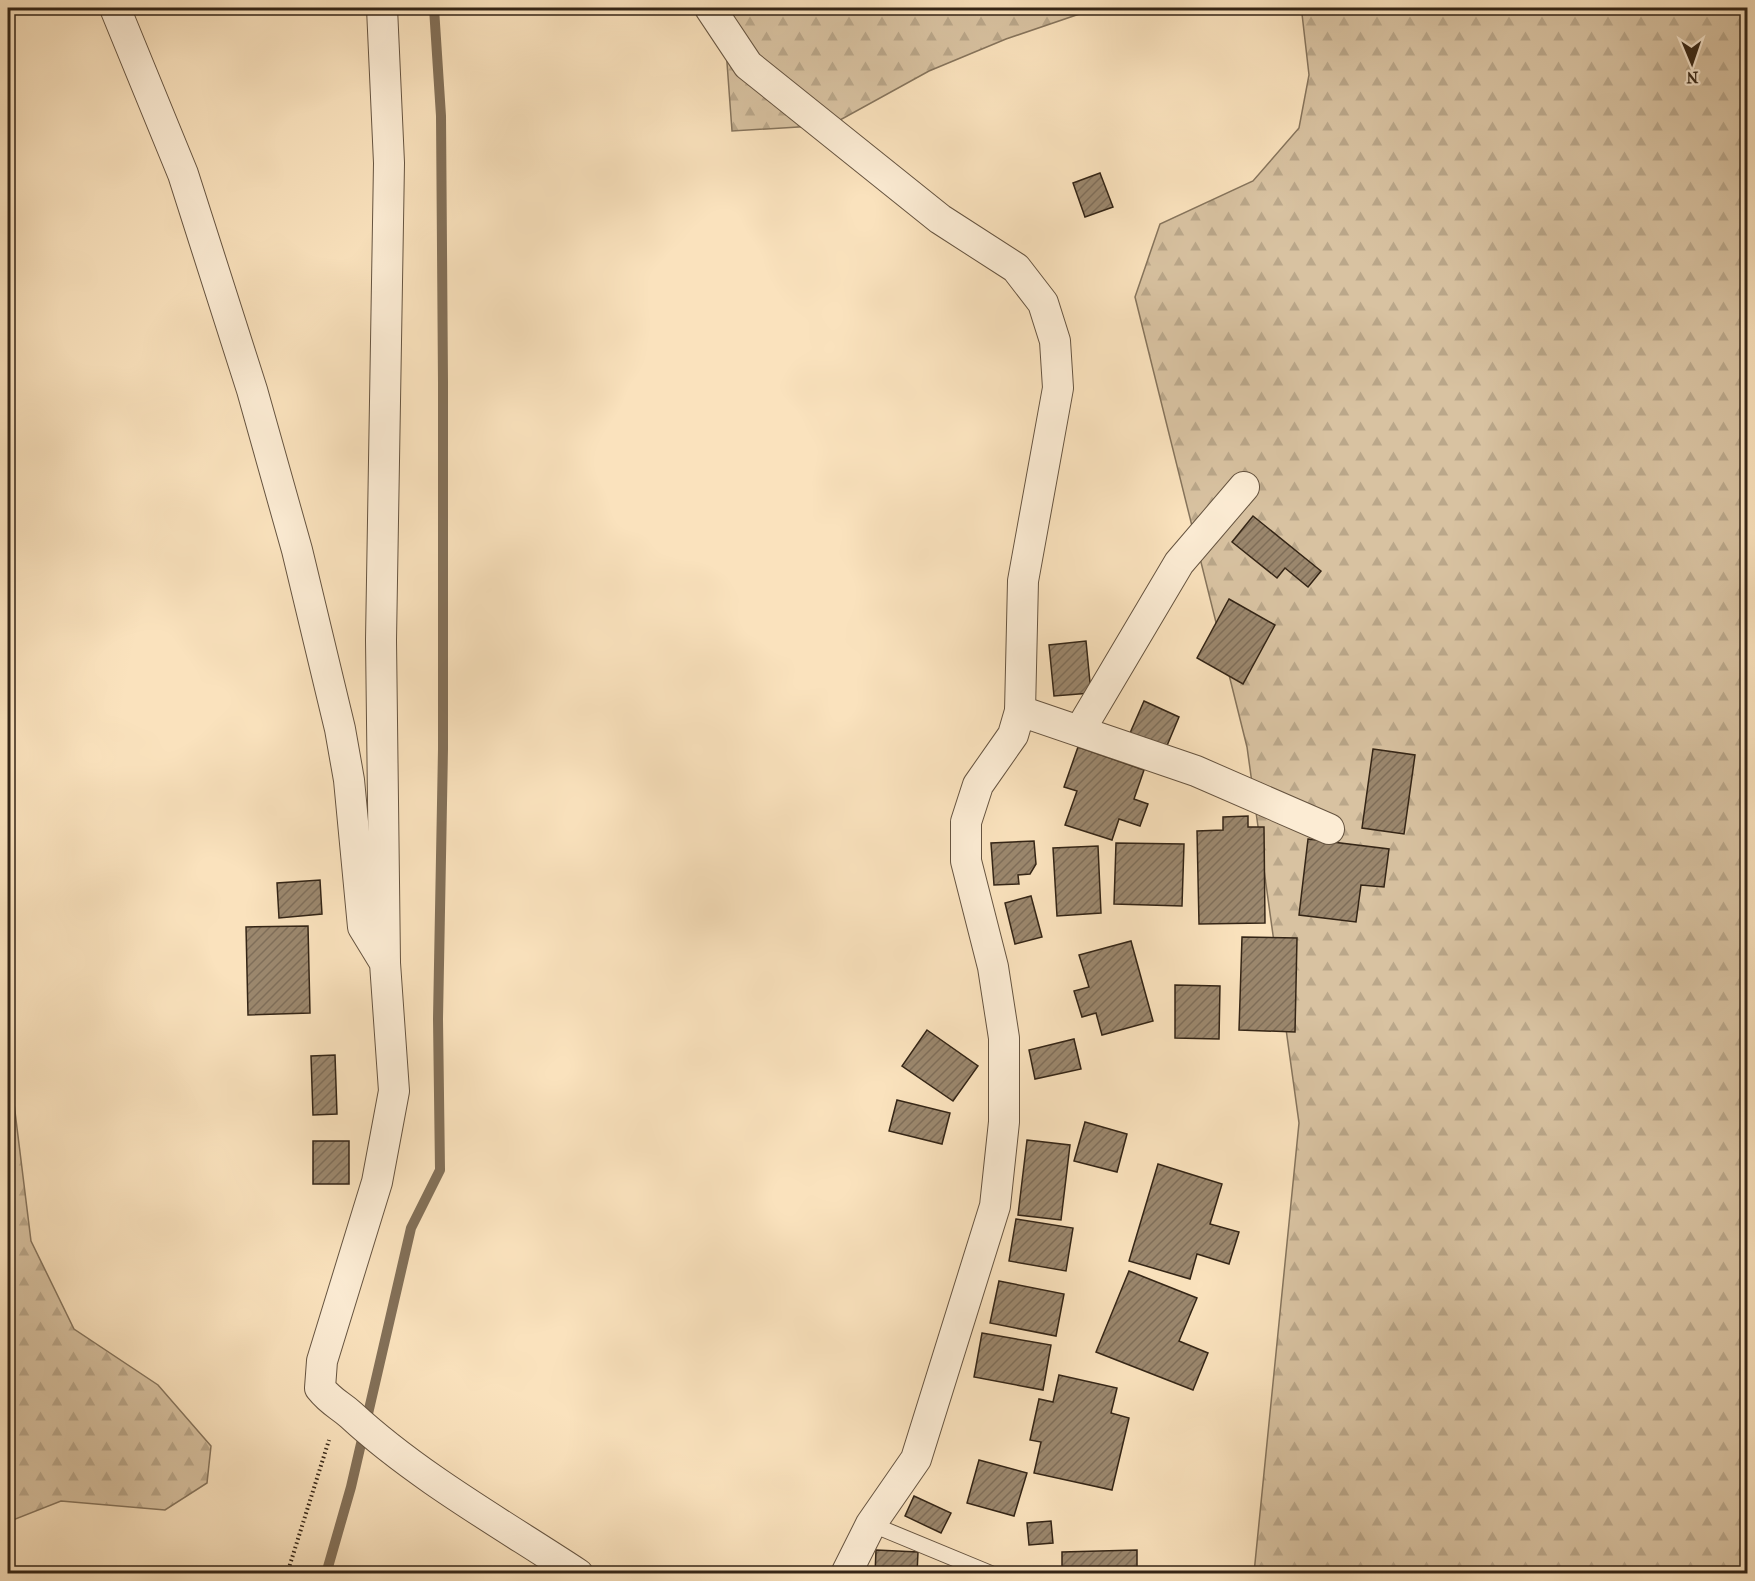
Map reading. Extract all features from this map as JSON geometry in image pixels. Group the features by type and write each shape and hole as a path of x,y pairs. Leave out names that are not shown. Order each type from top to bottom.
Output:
{"street":[{"path":"115,8 183,174 252,390 288,516 340,729 349,780 363,927 385,963"},
{"path":"382,8 389,163 381,640 385,963 394,1091 377,1182 322,1360 320,1388 381,1442 578,1574"},
{"path":"710,8 748,65 940,219 1016,268 1043,303 1055,341 1058,388 1023,581 1020,711 1013,735 978,785 966,822 966,861 993,967 1004,1038 1005,1122 995,1206 916,1459 871,1524 846,1574"},
{"path":"1080,730 1179,563 1244,487"},
{"path":"1020,711 1196,771 1329,829"}],"lane":[{"path":"871,1524 992,1574"}],"path":[{"path":"287,1574 343,1409"}],"green space":[{"path":"733,8 1097,8 1006,39 929,71 831,125 732,131 726,49"},
{"path":"1294,8 1747,8 1747,1573 1254,1573 1299,1123 1247,747 1135,297 1160,224 1253,181 1299,128 1309,75 1302,14"},
{"path":"8,567 11,577 8,1055"},
{"path":"8,1055 31,1241 74,1329 158,1385 211,1446 207,1483 165,1510 61,1501 8,1522"}],"building":[{"path":"1100,173 1113,207 1085,217 1073,183"},
{"path":"1253,516 1321,571 1308,587 1285,568 1277,578 1232,542"},
{"path":"1229,599 1275,625 1243,684 1197,658"},
{"path":"1086,641 1091,693 1054,696 1049,645"},
{"path":"1144,701 1179,717 1166,748 1130,733"},
{"path":"1078,747 1144,770 1134,799 1148,804 1140,826 1119,819 1112,840 1065,825 1077,791 1064,787"},
{"path":"1373,749 1415,755 1404,834 1362,828"},
{"path":"1248,816 1248,827 1264,827 1265,923 1199,924 1197,831 1223,830 1223,817"},
{"path":"1308,839 1389,849 1384,887 1361,885 1356,922 1299,915"},
{"path":"1034,841 1036,864 1030,874 1018,875 1019,884 994,885 991,843"},
{"path":"1116,843 1184,844 1182,906 1114,904"},
{"path":"1098,846 1101,913 1057,916 1053,848"},
{"path":"320,880 322,914 279,918 277,883"},
{"path":"1031,896 1042,937 1015,944 1005,903"},
{"path":"308,926 310,1013 248,1015 246,927"},
{"path":"1242,937 1297,938 1295,1032 1239,1030"},
{"path":"1131,941 1153,1021 1102,1035 1096,1013 1082,1017 1074,991 1089,987 1079,955"},
{"path":"1175,985 1220,986 1219,1039 1175,1038"},
{"path":"927,1030 978,1066 953,1101 902,1066"},
{"path":"1074,1039 1081,1069 1035,1079 1029,1050"},
{"path":"335,1055 337,1114 313,1115 311,1056"},
{"path":"897,1100 950,1113 942,1144 889,1131"},
{"path":"1085,1122 1127,1134 1117,1172 1074,1161"},
{"path":"1027,1140 1070,1145 1061,1220 1018,1215"},
{"path":"313,1141 349,1141 349,1184 313,1184"},
{"path":"1158,1164 1222,1184 1210,1224 1239,1232 1229,1264 1197,1254 1190,1279 1129,1261"},
{"path":"1016,1219 1073,1228 1066,1271 1009,1261"},
{"path":"1129,1271 1197,1298 1179,1341 1208,1353 1193,1390 1096,1352"},
{"path":"999,1281 1064,1294 1056,1336 990,1323"},
{"path":"982,1333 1051,1345 1043,1390 974,1377"},
{"path":"1059,1375 1117,1388 1111,1413 1129,1418 1112,1490 1034,1473 1041,1442 1030,1440 1039,1399 1053,1402"},
{"path":"979,1460 1027,1473 1014,1516 967,1503"},
{"path":"914,1496 951,1513 941,1533 905,1516"},
{"path":"1051,1521 1053,1543 1029,1545 1027,1523"},
{"path":"876,1550 918,1552 917,1574 875,1574"},
{"path":"1137,1550 1137,1574 1062,1574 1062,1552"}],"waterway":[{"path":"326,1574 351,1487 411,1228 440,1170 438,1019 443,749 443,382 441,116 434,8"}]}
